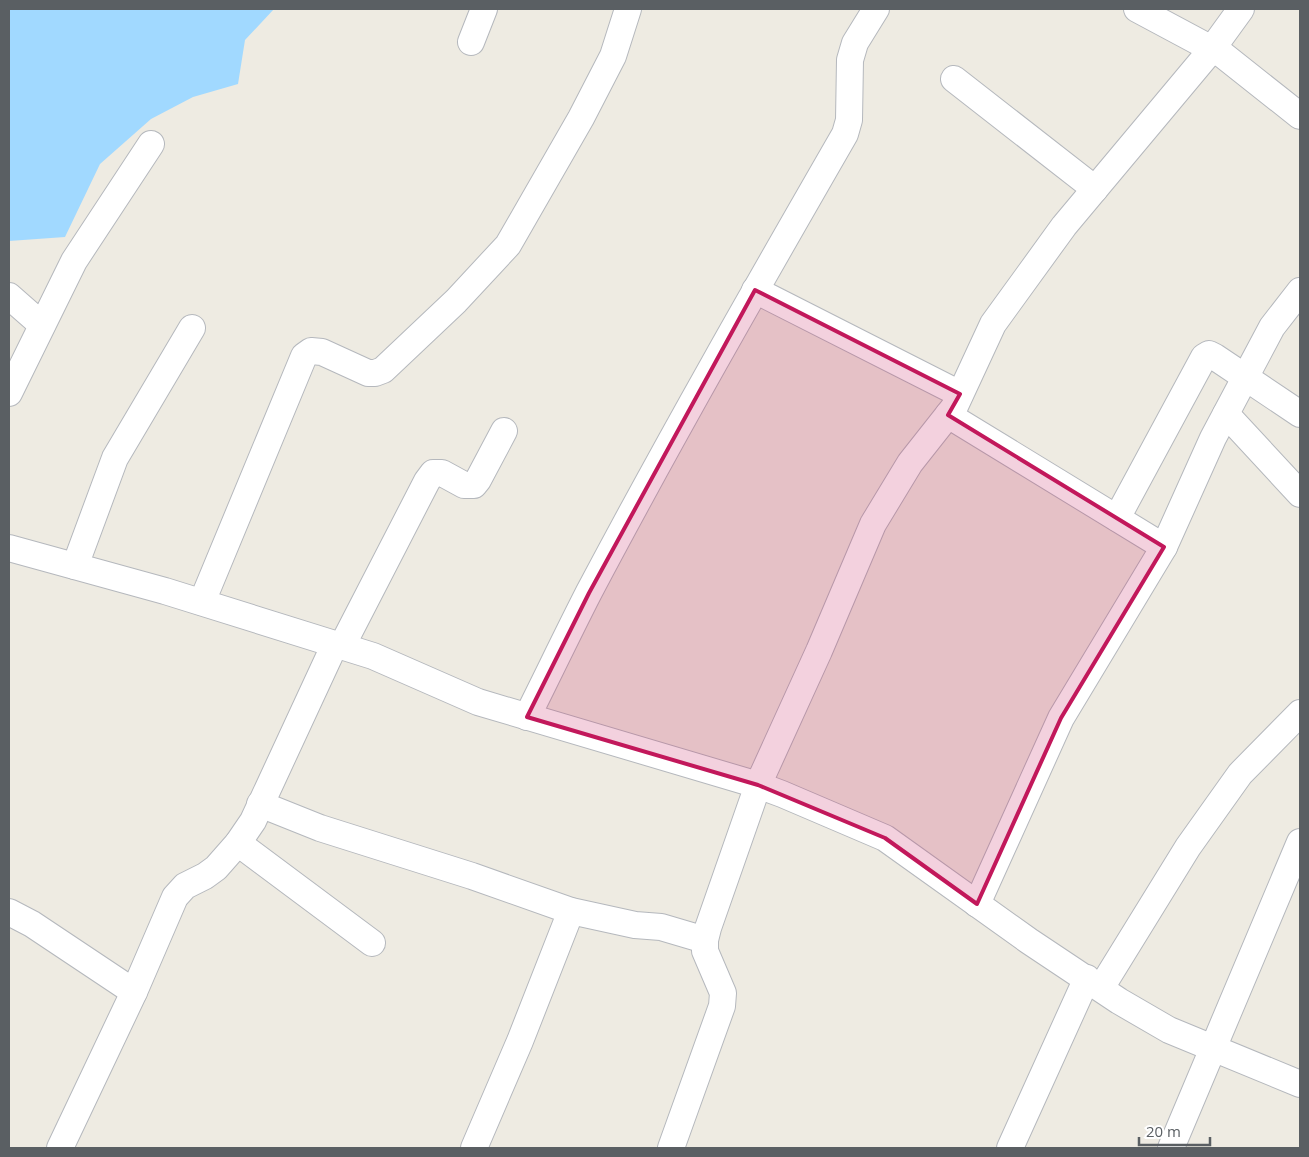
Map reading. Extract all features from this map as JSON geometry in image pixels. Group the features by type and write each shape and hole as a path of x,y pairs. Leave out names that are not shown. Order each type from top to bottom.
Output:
{"street":[{"path":"471,42 484,9"},
{"path":"202,602 304,356 311,351 322,352 368,373 375,373 383,370 456,301 508,245 581,118 613,56 628,9"},
{"path":"527,717 589,593 755,290 846,134 849,120 850,60 855,43 876,9"},
{"path":"1137,9 1223,55 1300,116"},
{"path":"671,1148 722,1006 723,993 705,951 708,928 758,785 873,524 910,463 954,405 993,324 1064,226 1212,49 1241,9"},
{"path":"954,79 1095,189"},
{"path":"9,393 74,261 151,144"},
{"path":"755,290 954,405 1116,518 1164,547"},
{"path":"977,904 1061,718 1164,547 1213,438 1272,327 1300,291"},
{"path":"9,296 42,325"},
{"path":"75,566 115,458 192,328"},
{"path":"1116,518 1204,357 1208,354 1215,356 1300,414"},
{"path":"1226,414 1300,494"},
{"path":"60,1148 134,992 176,897 185,886 206,876 216,868 238,844 253,821 338,645 427,481 433,473 442,473 464,485 474,484 478,480 504,431"},
{"path":"9,548 165,591 374,656 478,702 758,785 782,794 885,838 1030,941 1119,1001 1169,1030 1300,1084"},
{"path":"1010,1148 1094,983 1240,774 1300,713"},
{"path":"260,804 320,828 472,876 570,911 635,925 661,927 705,940"},
{"path":"1171,1148 1300,842"},
{"path":"238,844 372,943"},
{"path":"474,1148 520,1041 570,911"},
{"path":"9,912 32,924 134,992"}],"highlighted area":[{"path":"755,290 960,394 948,415 1164,547 1061,718 977,904 885,838 758,785 527,717 589,593"}],"water":[{"path":"9,9 274,9 245,40 238,84 193,97 151,119 100,164 65,237 9,241"}]}
